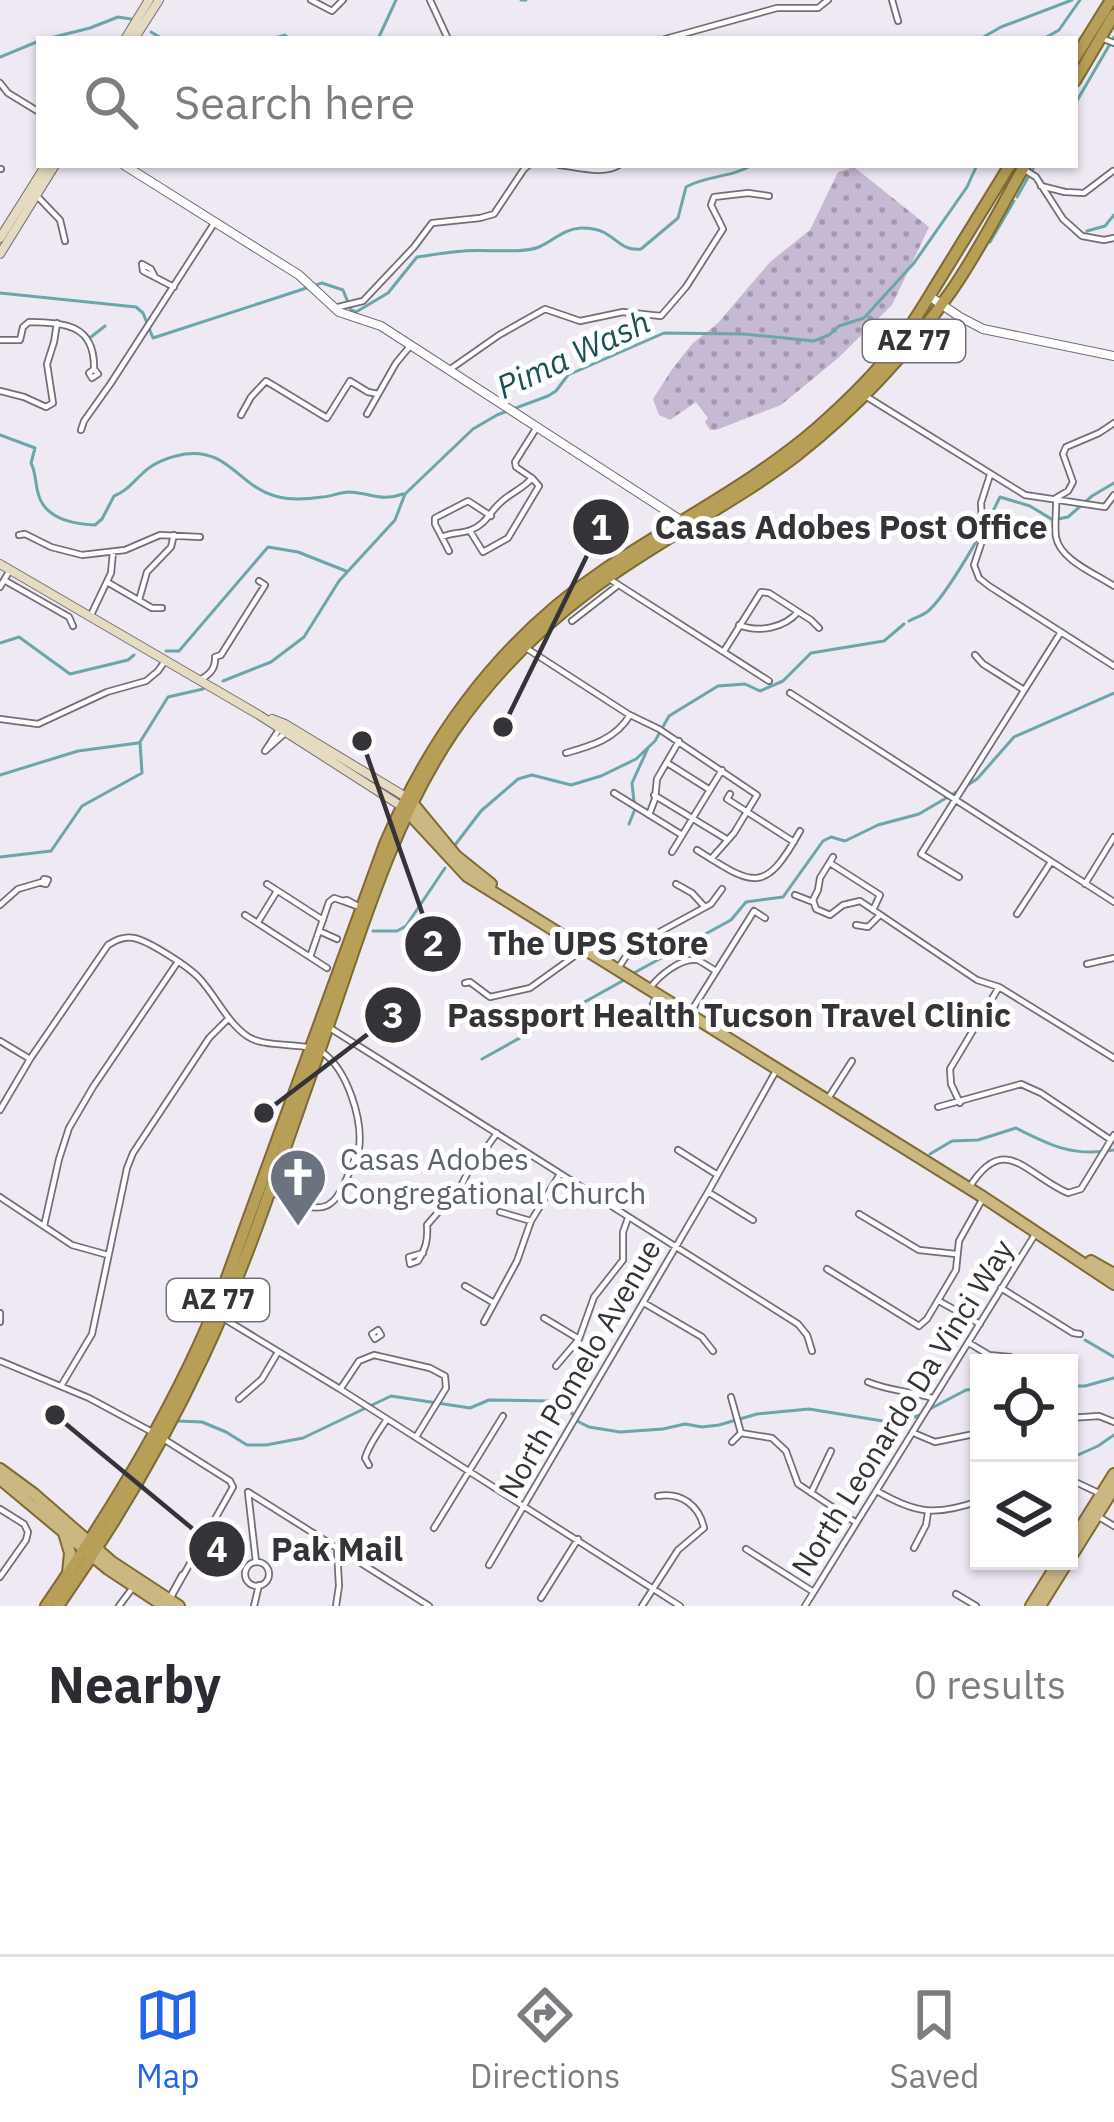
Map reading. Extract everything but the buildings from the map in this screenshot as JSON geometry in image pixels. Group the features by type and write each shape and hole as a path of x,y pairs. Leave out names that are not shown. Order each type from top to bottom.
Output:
{"highway":[{"path":"1078,74 1111,0"},
{"path":"1078,55 1114,15"},
{"name":"AZ 77","path":"861,393 1018,168"},
{"name":"AZ 77","path":"58,1606 158,1435 217,1314 362,910 407,804 458,725 522,642 686,524 815,440 897,363 963,273 1018,168"},
{"name":"AZ 77","path":"46,1606 91,1549"}],"main road":[{"path":"127,36 149,0"},
{"path":"136,36 158,0"},
{"path":"0,238 44,168"},
{"path":"0,254 54,168"},
{"path":"0,564 165,661 203,678 210,688 285,727 407,804 467,877 585,947 646,994 688,1015 1111,1274"},
{"path":"1078,1541 1114,1474"},
{"path":"3,1475 76,1532 134,1586 170,1604"},
{"path":"3,1475 62,1530 170,1604"},
{"path":"1078,1534 1114,1488"},
{"path":"62,1530 70,1552 68,1574"},
{"path":"1036,1606 1060,1570"}],"street":[{"path":"311,0 332,11 343,0"},
{"path":"430,0 447,36"},
{"path":"676,36 777,8 818,8 828,0"},
{"path":"892,0 898,21"},
{"path":"1096,35 1114,43"},
{"path":"0,83 8,94 36,110"},
{"path":"0,99 8,94"},
{"path":"129,168 299,275 334,308 381,326 686,524"},
{"path":"334,308 362,301 432,223 494,214 525,168"},
{"path":"583,168 616,168"},
{"path":"1022,168 1036,176 1065,221 1084,238 1114,238"},
{"path":"1041,186 1084,193 1113,171"},
{"path":"36,196 60,220 64,241"},
{"path":"449,370 545,309 580,321 623,313 661,316 723,229 711,205 714,197 770,196"},
{"path":"81,430 215,222"},
{"path":"154,275 174,287"},
{"path":"929,296 983,329 1114,356"},
{"path":"350,317 348,310 355,304"},
{"path":"0,340 20,340 29,322 70,325 85,335 93,349 94,369"},
{"path":"0,391 50,405 54,396 47,364 57,323"},
{"path":"367,414 411,345"},
{"path":"241,415 262,382 270,382 327,418 350,381 378,394"},
{"path":"861,393 1024,495 1114,511"},
{"path":"1114,423 1066,447 1063,454 1073,482 1056,501 1056,539 1061,551 1114,586"},
{"path":"470,531 486,552 508,538 539,486 515,467 537,427"},
{"path":"990,475 983,495 984,534 974,561 976,573 1114,666"},
{"path":"442,537 470,531 532,478"},
{"path":"1106,507 1114,495"},
{"path":"449,551 434,520 468,501 490,516"},
{"path":"19,535 80,556 113,552 160,535 200,537"},
{"path":"139,600 147,572 171,547 174,535"},
{"path":"90,617 107,582 113,552"},
{"path":"10,570 2,584 69,617 73,626"},
{"path":"572,621 610,578 769,681"},
{"path":"203,678 265,585 260,581"},
{"path":"107,582 152,608 162,608"},
{"path":"724,651 762,590 819,628"},
{"path":"739,625 758,630 787,622 798,612"},
{"path":"959,878 921,854 1061,632"},
{"path":"522,642 531,653 679,741 758,795 711,859"},
{"path":"975,655 1024,690"},
{"path":"0,718 38,724 107,692 146,681 165,661"},
{"path":"790,693 1114,902"},
{"path":"566,753 592,748 624,725 630,715"},
{"path":"649,814 657,779 679,741"},
{"path":"668,763 710,790"},
{"path":"672,852 722,770"},
{"path":"614,793 682,835"},
{"path":"730,794 727,800 794,842"},
{"path":"654,795 728,840"},
{"path":"697,850 739,876 761,878 771,873 800,831"},
{"path":"1085,884 1114,837"},
{"path":"872,910 880,895 831,860 820,878 813,902 816,909 830,914 860,902 879,916 977,980 999,986 1114,1058"},
{"path":"1017,914 1051,862"},
{"path":"0,905 18,889 42,882"},
{"path":"267,884 323,920"},
{"path":"676,884 704,908"},
{"path":"617,970 632,947 711,904 722,889"},
{"path":"258,923 277,891"},
{"path":"795,895 813,902"},
{"path":"310,957 333,899 362,910"},
{"path":"688,1015 754,911 765,918"},
{"path":"245,915 327,968"},
{"path":"856,925 868,927 879,916"},
{"path":"319,932 337,939"},
{"path":"0,1110 108,945 136,938 200,979 228,1018 257,1042 315,1049 333,1060 353,1102 361,1141 338,1199 330,1205 302,1206 264,1189"},
{"path":"465,983 490,997 530,988 585,947"},
{"path":"1087,964 1114,958"},
{"path":"646,994 669,970 691,960 716,971"},
{"path":"44,1226 69,1128 177,962"},
{"path":"960,1103 950,1069 999,986"},
{"path":"61,1386 92,1334 133,1153 209,1038 228,1018"},
{"path":"324,1024 798,1324 812,1351"},
{"path":"0,1041 30,1059"},
{"path":"827,1100 852,1061"},
{"name":"North Pomelo Avenue","path":"489,1565 777,1070"},
{"path":"938,1107 1021,1084 1112,1138 1081,1189 1068,1193 1017,1161 1001,1159 989,1162 968,1188"},
{"path":"423,1253 428,1244 427,1225 461,1186 496,1133"},
{"path":"678,1150 716,1174"},
{"path":"484,1322 517,1261 531,1221 560,1174"},
{"path":"1074,1191 1076,1205"},
{"path":"708,1192 753,1220"},
{"path":"0,1197 72,1245 108,1255"},
{"path":"827,1269 920,1327 956,1270 962,1232 983,1197"},
{"path":"500,1212 531,1221"},
{"path":"859,1214 919,1250 956,1254"},
{"path":"556,1366 580,1339 594,1297 623,1260 628,1218"},
{"name":"North Leonardo Da Vinci Way","path":"805,1606 1037,1232"},
{"path":"465,1286 494,1303"},
{"path":"1001,1288 1080,1334"},
{"path":"939,1300 980,1324"},
{"path":"644,1303 702,1337 713,1351"},
{"path":"0,1313 0,1322"},
{"path":"217,1314 680,1606"},
{"path":"544,1318 580,1339"},
{"path":"374,1355 376,1339"},
{"path":"969,1343 989,1354"},
{"path":"239,1399 262,1378 278,1352"},
{"path":"340,1389 359,1360 374,1355 430,1367 445,1376 446,1388 416,1438"},
{"path":"0,1361 112,1409 233,1485 170,1604"},
{"path":"868,1382 933,1398"},
{"path":"731,1397 741,1433"},
{"path":"434,1528 503,1415"},
{"path":"1078,1417 1099,1416 1114,1422"},
{"path":"369,1465 365,1459 371,1443 387,1419"},
{"path":"913,1432 935,1442 970,1435"},
{"path":"732,1442 741,1433"},
{"path":"741,1433 772,1438 786,1451 798,1484 856,1522"},
{"path":"811,1493 831,1451"},
{"path":"1078,1483 1101,1494"},
{"path":"877,1491 928,1512 970,1504"},
{"path":"256,1562 248,1492 429,1606"},
{"path":"641,1606 678,1550 688,1539 703,1534 704,1528 689,1502 669,1494 658,1496"},
{"path":"0,1509 24,1524 28,1532 0,1577"},
{"path":"914,1548 928,1512"},
{"path":"1094,1514 1114,1526"},
{"path":"541,1598 578,1539"},
{"path":"336,1606 338,1549"},
{"path":"746,1549 813,1592"},
{"path":"0,1562 8,1566"},
{"path":"256,1562 264,1564 268,1573 259,1585 245,1576 256,1562"},
{"path":"254,1606 259,1585"},
{"path":"119,1606 134,1586"},
{"path":"956,1594 976,1606"}],"shaded area":[{"path":"855,168 929,227 892,305 781,405 716,430 710,430 696,402 670,420 659,415 653,399 673,368 770,262 810,230 838,172"}],"waterway":[{"path":"379,36 396,0"},
{"path":"521,0 526,0"},
{"path":"985,36 1072,0"},
{"name":"Pima Wash","path":"1048,36 1059,30 1080,0"},
{"path":"58,36 118,17 131,19"},
{"path":"151,32 158,36"},
{"path":"282,36 286,36"},
{"path":"0,57 36,42"},
{"path":"1078,99 1110,44"},
{"path":"0,293 136,307 153,338 322,283 343,290 356,312 388,293 417,257 532,249 581,228 601,231 626,247 641,249 678,218 686,187 745,168"},
{"name":"Pima Wash","path":"223,681 271,662 304,637 339,581 395,520 405,494 473,429 548,396 568,375 664,333 814,341 864,318 914,263 976,168"},
{"path":"1017,197 1033,168"},
{"path":"990,242 1014,201"},
{"path":"1087,231 1105,226 1114,215"},
{"path":"91,337 105,326"},
{"path":"0,435 35,448 31,463 41,502 52,514 77,523 95,525 114,496 147,469 185,454 212,457 280,497 403,494"},
{"path":"909,621 927,612 945,591 1000,497 1030,506 1053,520 1068,517 1114,483"},
{"path":"166,651 179,651 268,547 298,552 346,571"},
{"path":"455,845 481,811 518,779 532,775 571,785 601,776 636,759 655,741 669,716 718,686 745,684 760,691 783,681 811,653 884,641 904,624"},
{"path":"0,643 19,637 70,674 134,655"},
{"name":"Pima Wash","path":"0,857 51,851 82,806 142,773 140,742 168,697 203,689"},
{"path":"966,786 1014,737 1114,693"},
{"path":"0,775 78,751 138,743"},
{"path":"634,802 632,783 648,748"},
{"path":"632,974 731,920 746,902 783,897 823,841 831,837 845,841 878,825 919,814 958,791"},
{"path":"629,824 635,809"},
{"path":"373,931 406,926 445,868"},
{"path":"482,1059 626,979"},
{"path":"930,1154 952,1141 978,1140 1016,1128 1063,1148 1114,1150"},
{"path":"1085,1340 1114,1357"},
{"path":"1078,1386 1114,1378"},
{"path":"928,1410 970,1390"},
{"path":"178,1421 202,1422 247,1445 266,1445 303,1438 391,1396 470,1408 489,1400 548,1401 589,1427 620,1432 719,1425 757,1414 809,1409 889,1422 920,1415"},
{"path":"1078,1455 1114,1435"}],"place":[{"name":"Casas Adobes Post Office","path":"503,727"},
{"name":"The UPS Store","path":"362,741"},
{"name":"Passport Health Tucson Travel Clinic","path":"264,1113"},
{"name":"Casas Adobes Congregational Church","path":"298,1228"},
{"name":"Pak Mail","path":"55,1415"}]}
